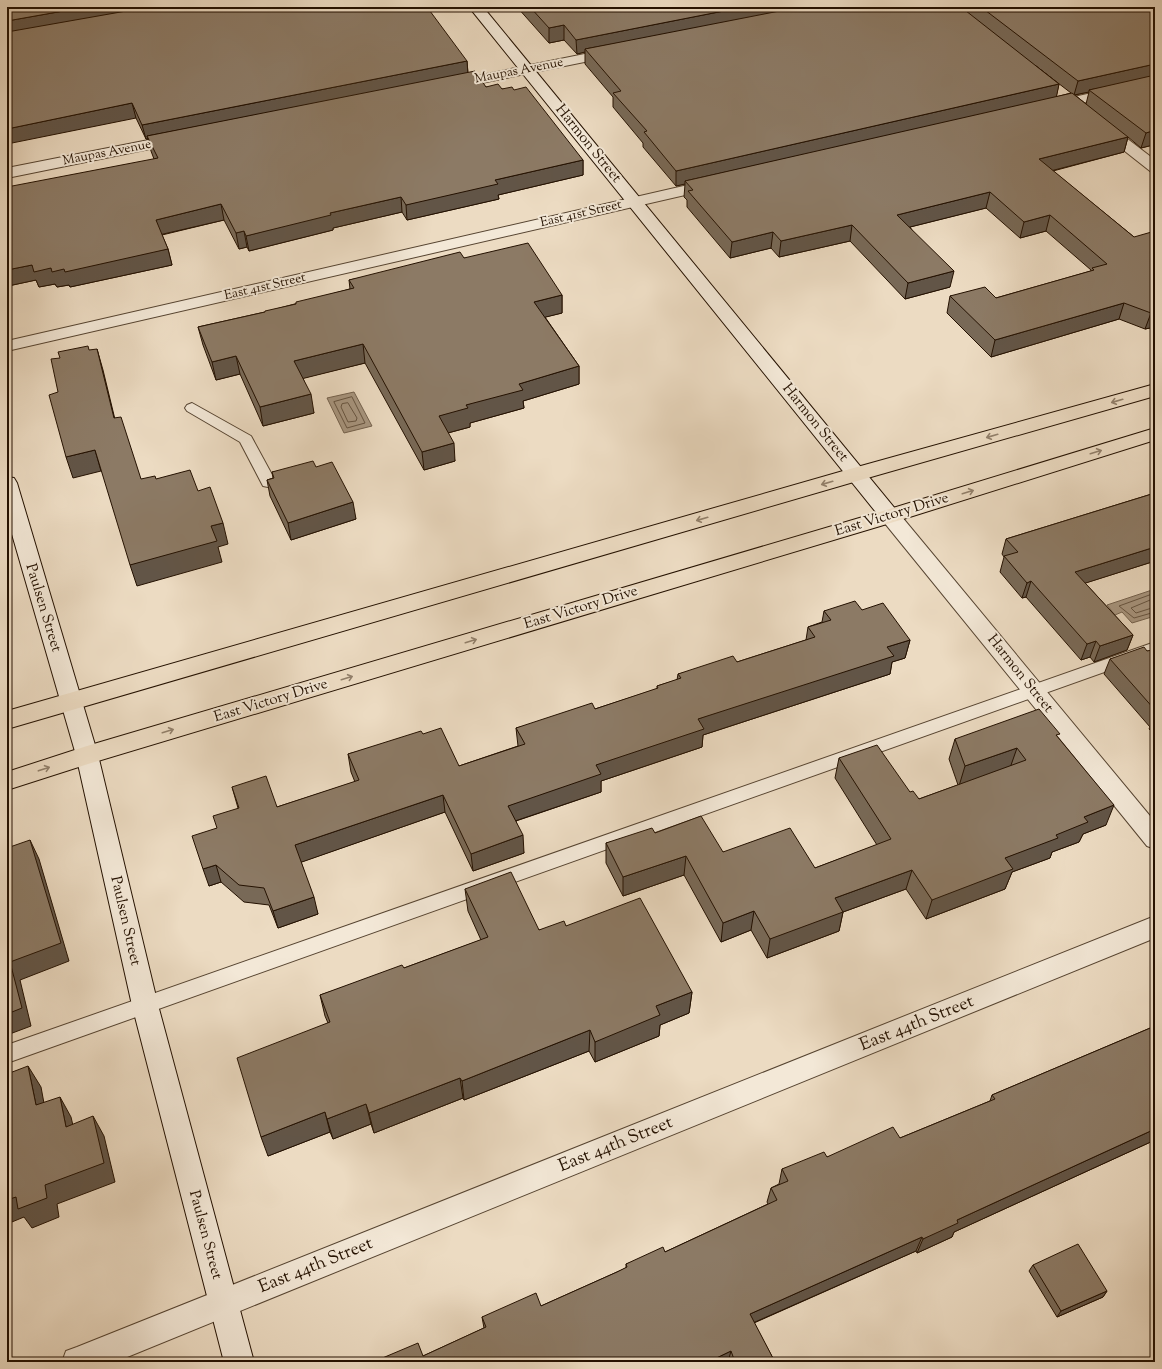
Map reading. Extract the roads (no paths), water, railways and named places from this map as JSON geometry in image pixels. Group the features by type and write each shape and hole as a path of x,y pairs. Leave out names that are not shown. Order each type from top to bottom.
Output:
{"main road":[{"path":"7,720 857,474 1155,390"},
{"name":"East Victory Drive","path":"7,781 88,755 890,516 1155,434"}],"street":[{"name":"Harmon Street","path":"476,7 1155,839"},
{"name":"Maupas Avenue","path":"441,87 627,50"},
{"path":"1039,109 1155,83"},
{"path":"1095,121 1155,168"},
{"name":"Maupas Avenue","path":"7,173 193,136"},
{"name":"East 41st Street","path":"7,346 728,180"},
{"name":"Paulsen Street","path":"7,483 11,515 88,755 145,1005 238,1362"},
{"name":"East 44th Street","path":"77,1362 1155,928"}],"lane":[{"path":"192,408 246,439 268,482"},
{"path":"7,1054 1155,648"}],"water":[{"path":"354,392 372,426 344,433 327,398"},
{"path":"1155,589 1155,616 1132,623 1122,612 1115,615 1107,605"}]}
